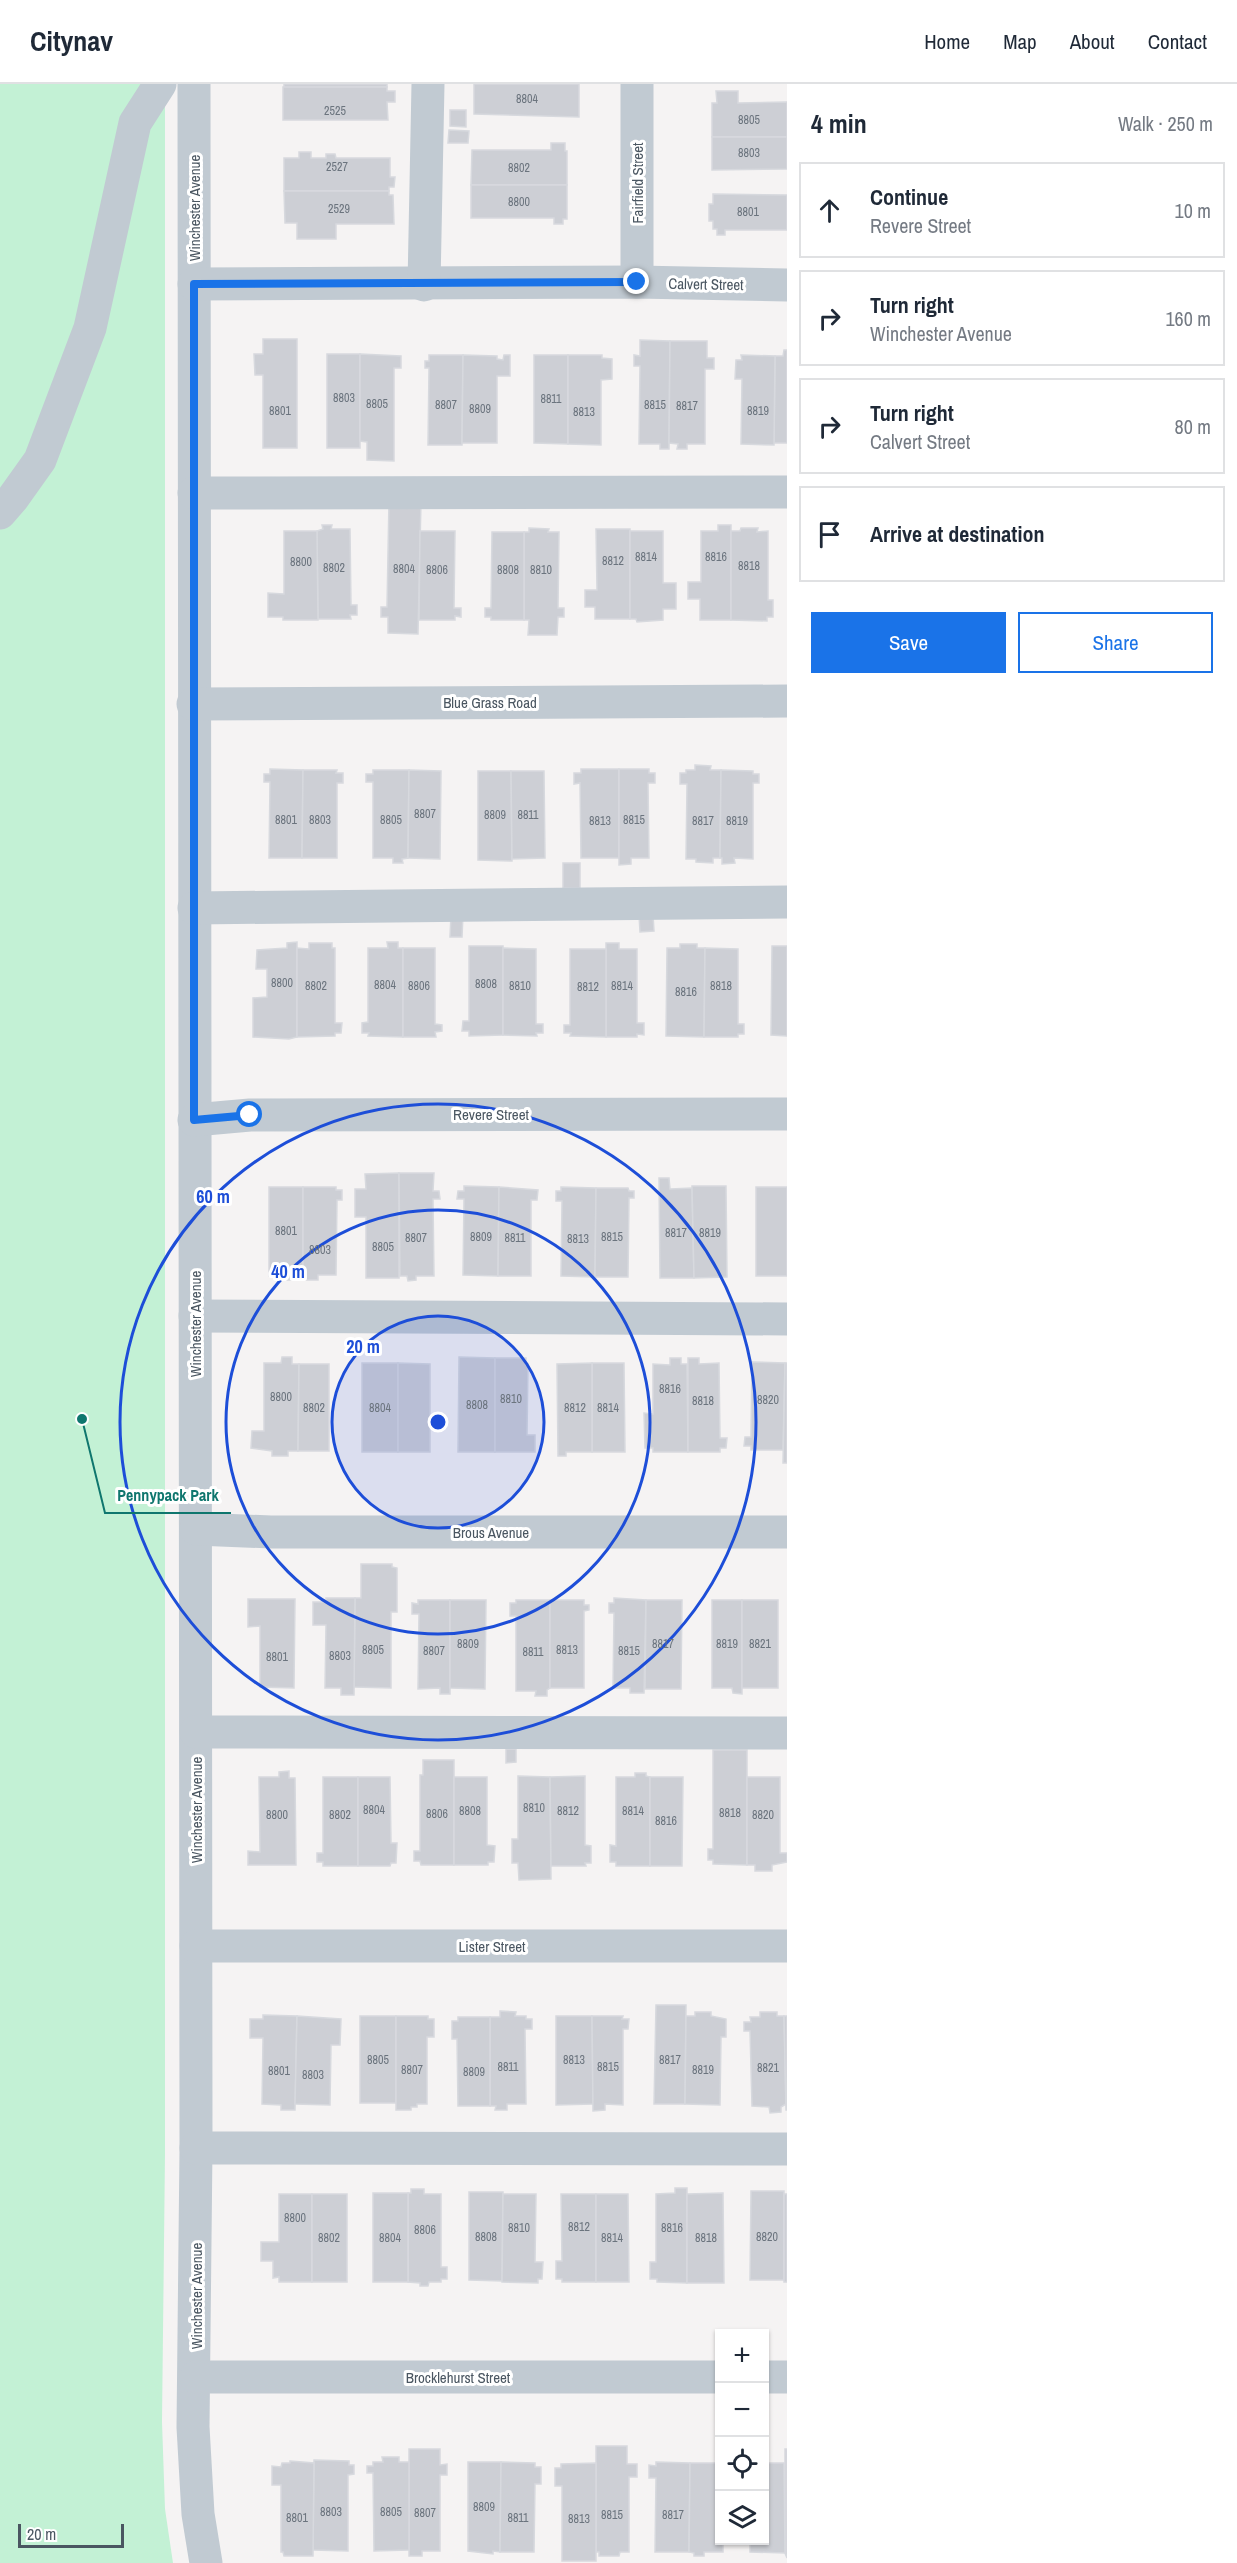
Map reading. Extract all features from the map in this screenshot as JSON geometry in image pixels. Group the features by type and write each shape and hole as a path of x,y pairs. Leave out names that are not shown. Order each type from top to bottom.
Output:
{"street":[{"path":"0,513 40,460 90,328 135,123 160,84"},
{"name":"Winchester Avenue","path":"194,84 196,1528 196,2378 194,2427 198,2514 206,2563"},
{"path":"424,285 428,84"},
{"name":"Fairfield Street","path":"637,84 637,282"},
{"name":"Calvert Street","path":"194,284 424,285 637,282 787,285"},
{"path":"194,492 787,492"},
{"name":"Blue Grass Road","path":"194,704 787,701"},
{"path":"194,908 787,902"},
{"name":"Revere Street","path":"194,1120 294,1114 787,1114"},
{"path":"195,1316 787,1319"},
{"name":"Brous Avenue","path":"196,1528 271,1532 787,1532"},
{"path":"196,1732 787,1733"},
{"name":"Lister Street","path":"196,1946 787,1946"},
{"path":"196,2148 787,2149"},
{"name":"Brocklehurst Street","path":"196,2378 715,2377"},
{"path":"769,2377 787,2377"}],"green space":[{"path":"0,84 165,84 165,2154 162,2422 165,2509 173,2563 0,2563"}],"building":[{"path":"284,84 387,84 387,87 284,88"},
{"path":"474,84 579,84 579,117 474,114"},
{"path":"283,87 387,87 387,91 395,91 395,102 387,102 388,120 283,120"},
{"path":"716,91 738,91 738,103 787,102 787,137 712,137 712,103 717,103"},
{"path":"450,110 466,110 466,127 450,126"},
{"path":"449,130 469,131 468,143 448,143"},
{"path":"712,137 787,137 787,169 712,170"},
{"path":"551,143 565,143 567,185 471,185 472,150 551,150"},
{"path":"299,152 311,152 311,158 326,158 326,154 335,154 336,158 390,158 390,177 395,177 394,187 389,187 389,191 284,191 284,158 299,158"},
{"path":"471,185 567,185 567,219 563,219 563,224 554,224 554,218 471,218"},
{"path":"284,191 389,191 389,195 393,195 394,224 336,224 336,239 297,239 297,223 285,223"},
{"path":"713,194 787,195 787,230 725,230 725,235 717,235 717,229 713,229 713,221 709,221 709,204 713,204"},
{"path":"263,339 297,339 297,448 263,448 263,375 255,375 254,354 263,354"},
{"path":"640,340 670,341 669,449 660,449 660,444 639,444 640,366 634,366 634,355 640,356"},
{"path":"670,341 707,341 707,358 714,358 714,369 705,369 705,444 687,444 687,449 677,449 678,444 669,443"},
{"path":"784,350 787,350 787,443 774,443 775,356 783,356"},
{"path":"327,354 360,354 360,448 327,448"},
{"path":"360,354 401,356 401,368 394,368 394,461 367,460 367,442 360,441"},
{"path":"429,355 463,355 462,445 428,445 429,368 425,368 425,361 429,361"},
{"path":"463,355 497,356 497,359 503,360 504,355 510,355 510,376 497,376 497,443 462,443"},
{"path":"534,355 568,355 568,444 534,443"},
{"path":"568,355 602,355 602,358 612,359 612,379 601,380 601,445 568,444"},
{"path":"741,355 775,356 774,445 741,444 742,379 735,379 736,360 742,360"},
{"path":"389,500 421,501 418,634 388,633 388,617 381,617 381,607 387,607"},
{"path":"322,525 332,525 331,529 350,529 351,605 357,605 357,615 350,615 351,619 318,619 317,531 323,529"},
{"path":"718,525 731,525 731,620 700,620 700,599 688,599 688,582 701,582 701,531 718,531"},
{"path":"529,528 559,532 558,608 564,608 564,617 558,617 557,635 528,635 529,620 524,620 524,532 529,532"},
{"path":"741,528 758,528 757,532 768,531 768,600 773,600 773,617 767,617 767,621 731,620 731,531 740,531"},
{"path":"596,529 630,529 630,619 595,619 595,607 585,607 585,590 597,590"},
{"path":"284,531 317,531 318,620 283,620 283,617 268,617 268,593 284,594"},
{"path":"420,531 455,531 454,608 461,608 461,617 455,616 455,620 419,620"},
{"path":"630,531 663,531 663,583 676,583 676,609 663,609 663,620 637,622 636,619 630,619"},
{"path":"492,532 524,532 524,620 491,620 491,617 485,617 485,608 491,608"},
{"path":"695,765 711,766 710,770 721,770 720,858 713,858 713,863 686,859 687,784 680,784 680,773 695,770"},
{"path":"270,769 303,770 302,858 269,858 270,782 264,782 264,774 270,774"},
{"path":"581,769 619,769 619,858 581,858 580,783 574,784 574,773 581,773"},
{"path":"619,769 649,769 649,773 655,773 655,783 648,783 649,858 631,858 631,864 619,865"},
{"path":"303,770 337,770 336,773 343,773 343,783 337,783 337,858 302,858"},
{"path":"373,770 409,770 408,858 402,859 403,863 393,863 393,858 373,858 373,782 366,782 366,774 373,774"},
{"path":"409,770 441,771 440,859 408,858"},
{"path":"721,770 753,771 753,774 759,774 759,783 753,783 753,859 734,858 735,863 722,864 722,858 720,858"},
{"path":"478,771 511,771 512,861 478,860"},
{"path":"511,771 544,771 545,858 512,859"},
{"path":"563,863 580,863 580,888 563,888"},
{"path":"451,915 463,915 462,937 450,937"},
{"path":"639,915 653,915 654,931 640,932"},
{"path":"297,942 297,1037 289,1039 253,1037 253,998 267,997 267,969 256,969 257,950 287,948 287,943"},
{"path":"387,942 398,942 398,948 403,948 403,1037 368,1036 369,1033 362,1033 362,1023 368,1022 368,948 388,948"},
{"path":"309,943 332,943 332,948 335,948 335,1023 342,1023 341,1033 335,1033 335,1036 297,1037 297,948 309,949"},
{"path":"606,943 619,943 619,949 637,949 637,1023 644,1023 644,1035 606,1037"},
{"path":"680,944 697,944 697,948 705,948 704,1037 666,1036 667,948 680,948"},
{"path":"469,946 503,946 503,1035 469,1036 469,1031 462,1031 463,1021 469,1021"},
{"path":"772,946 787,946 787,1036 771,1035"},
{"path":"403,948 435,948 435,1024 442,1025 442,1031 435,1032 436,1037 403,1037"},
{"path":"503,948 536,949 536,1024 543,1024 543,1033 536,1033 537,1036 503,1035"},
{"path":"705,948 738,949 738,1024 744,1024 744,1034 738,1034 738,1037 704,1037"},
{"path":"570,949 606,949 606,1037 570,1036 571,1033 564,1033 564,1025 570,1025"},
{"path":"399,1173 399,1278 366,1278 366,1217 355,1217 355,1189 366,1189 365,1174"},
{"path":"399,1173 434,1173 433,1191 439,1191 440,1199 433,1199 434,1276 416,1276 416,1280 408,1281 407,1276 400,1276"},
{"path":"659,1178 669,1178 670,1189 692,1188 694,1278 660,1278"},
{"path":"464,1186 499,1187 498,1276 463,1275 464,1199 457,1199 458,1191 464,1191"},
{"path":"692,1186 726,1186 727,1277 694,1278"},
{"path":"269,1187 303,1187 303,1276 298,1276 299,1280 287,1280 287,1276 269,1276"},
{"path":"303,1187 336,1187 336,1190 342,1190 342,1200 337,1200 336,1275 318,1275 318,1280 306,1280 306,1276 303,1276"},
{"path":"499,1187 538,1190 537,1200 531,1200 531,1276 498,1276"},
{"path":"561,1187 596,1188 595,1277 561,1276 562,1201 556,1201 556,1191 561,1191"},
{"path":"756,1187 787,1187 787,1276 756,1276"},
{"path":"596,1188 628,1188 629,1191 634,1191 634,1198 629,1198 628,1277 595,1277"},
{"path":"282,1357 292,1357 292,1364 299,1364 298,1451 288,1451 288,1456 272,1456 272,1451 251,1448 252,1431 264,1431 264,1363 281,1363"},
{"path":"459,1357 495,1358 495,1452 458,1452"},
{"path":"495,1358 526,1358 526,1364 528,1364 527,1435 535,1435 535,1452 495,1452"},
{"path":"670,1358 681,1358 681,1364 687,1364 688,1452 653,1452 653,1448 645,1448 644,1413 653,1414 653,1364 670,1365"},
{"path":"688,1358 699,1358 699,1364 719,1363 720,1438 727,1438 726,1448 720,1448 720,1452 688,1452"},
{"path":"752,1362 785,1363 783,1450 751,1450 751,1446 744,1446 745,1437 751,1437"},
{"path":"362,1363 398,1363 398,1452 362,1452"},
{"path":"398,1363 430,1364 430,1452 398,1452"},
{"path":"592,1363 624,1363 625,1452 592,1452"},
{"path":"592,1363 592,1452 566,1452 566,1456 558,1456 557,1364"},
{"path":"785,1363 787,1363 787,1463 783,1463"},
{"path":"299,1364 329,1364 329,1451 298,1451"},
{"path":"361,1564 392,1564 392,1567 397,1568 397,1612 391,1612 391,1688 354,1687 355,1598 361,1598"},
{"path":"326,1598 355,1598 354,1695 341,1695 341,1688 325,1688 326,1625 313,1625 313,1602 326,1602"},
{"path":"614,1598 646,1600 644,1693 630,1693 630,1688 613,1688 614,1613 609,1613 609,1603 614,1603"},
{"path":"248,1599 295,1599 294,1688 260,1687 260,1626 248,1627"},
{"path":"418,1600 450,1600 450,1694 440,1694 440,1688 418,1689 419,1614 412,1614 412,1603 418,1604"},
{"path":"450,1600 486,1600 485,1689 450,1688"},
{"path":"516,1600 550,1600 550,1688 547,1690 547,1696 535,1696 536,1691 516,1691 516,1616 510,1616 510,1603 516,1603"},
{"path":"550,1600 584,1600 584,1605 589,1605 589,1610 584,1611 584,1688 550,1688"},
{"path":"646,1600 682,1600 681,1689 645,1689"},
{"path":"712,1600 742,1600 742,1694 733,1693 732,1688 712,1688"},
{"path":"742,1600 778,1600 778,1688 742,1688"},
{"path":"506,1749 516,1749 516,1762 506,1763"},
{"path":"713,1750 747,1750 747,1865 713,1864 713,1860 708,1860 708,1849 713,1849"},
{"path":"423,1760 454,1760 454,1865 421,1865 420,1861 414,1861 414,1851 420,1851 420,1775 423,1775"},
{"path":"289,1771 289,1778 295,1778 296,1865 248,1865 248,1851 260,1852 259,1777 279,1777 279,1772"},
{"path":"635,1773 646,1773 646,1776 650,1777 650,1866 616,1866 616,1862 610,1862 610,1845 616,1846 616,1777 635,1777"},
{"path":"518,1776 550,1777 551,1879 519,1880 518,1863 512,1863 512,1839 518,1839"},
{"path":"585,1776 585,1845 591,1846 591,1863 585,1863 586,1866 551,1866 550,1777"},
{"path":"323,1777 358,1777 358,1866 323,1866 323,1862 317,1862 317,1853 323,1853"},
{"path":"358,1777 390,1777 391,1843 397,1843 396,1863 391,1863 390,1866 358,1866"},
{"path":"454,1777 487,1777 487,1845 495,1846 494,1862 488,1862 488,1865 454,1865"},
{"path":"650,1777 683,1777 682,1866 650,1866"},
{"path":"747,1777 780,1777 780,1853 787,1853 787,1862 772,1865 772,1871 755,1871 755,1865 747,1865"},
{"path":"656,2005 686,2005 685,2104 654,2104"},
{"path":"500,2011 516,2012 515,2016 526,2016 526,2019 532,2019 532,2029 525,2029 526,2104 507,2104 507,2110 495,2110 496,2106 490,2106 490,2017 500,2017"},
{"path":"695,2012 711,2012 711,2016 726,2019 726,2037 721,2037 720,2105 685,2104 686,2016 695,2016"},
{"path":"760,2012 777,2012 777,2016 784,2016 786,2104 781,2107 781,2112 770,2113 769,2107 752,2106 750,2031 744,2031 744,2022 751,2022 750,2017 760,2017"},
{"path":"263,2015 297,2016 295,2110 281,2110 281,2105 262,2104 263,2038 250,2038 250,2019 263,2019"},
{"path":"297,2016 341,2019 340,2045 331,2045 330,2105 295,2104"},
{"path":"360,2016 396,2016 396,2103 360,2103"},
{"path":"396,2016 428,2016 428,2019 434,2019 434,2037 427,2037 427,2104 417,2104 417,2107 411,2107 411,2110 396,2110"},
{"path":"556,2016 592,2016 593,2104 556,2105"},
{"path":"592,2016 623,2016 622,2019 629,2019 628,2029 623,2029 623,2105 605,2104 605,2110 593,2111"},
{"path":"784,2016 787,2016 787,2110 786,2110"},
{"path":"458,2017 490,2017 490,2106 458,2106 457,2039 452,2039 452,2021 458,2021"},
{"path":"675,2188 687,2188 687,2283 657,2282 657,2279 650,2279 650,2262 656,2262 656,2194 675,2193"},
{"path":"411,2189 424,2189 424,2194 441,2194 441,2267 447,2267 447,2279 441,2279 441,2282 429,2282 428,2286 408,2282 408,2193 411,2193"},
{"path":"751,2191 784,2191 784,2280 750,2280"},
{"path":"469,2192 503,2192 502,2281 469,2280"},
{"path":"373,2193 408,2193 408,2282 373,2282"},
{"path":"723,2193 724,2283 687,2283 687,2194"},
{"path":"279,2194 312,2194 312,2282 279,2282 279,2277 273,2278 273,2261 261,2261 261,2242 279,2242"},
{"path":"312,2194 347,2194 347,2282 312,2282"},
{"path":"503,2194 536,2194 535,2262 543,2262 542,2279 538,2279 538,2283 502,2282"},
{"path":"561,2194 596,2194 596,2282 562,2282 562,2279 556,2279 556,2261 562,2261"},
{"path":"596,2194 628,2194 629,2282 596,2282"},
{"path":"784,2194 787,2194 787,2282 784,2282"},
{"path":"596,2446 627,2446 627,2464 637,2464 637,2477 629,2477 629,2552 620,2552 619,2556 599,2556 599,2552 596,2552"},
{"path":"409,2449 440,2449 440,2465 447,2464 447,2475 440,2475 440,2551 422,2551 422,2556 409,2556"},
{"path":"785,2449 787,2449 787,2558 785,2553"},
{"path":"382,2457 399,2457 399,2462 409,2462 409,2550 374,2551 373,2473 367,2473 367,2466 373,2466 373,2462 383,2462"},
{"path":"314,2460 349,2461 349,2465 354,2465 354,2474 348,2475 348,2551 313,2550"},
{"path":"290,2461 314,2463 313,2556 284,2556 281,2552 281,2485 272,2485 272,2466 281,2467 282,2463 290,2463"},
{"path":"468,2462 501,2462 500,2552 493,2551 493,2554 468,2551"},
{"path":"501,2462 535,2463 535,2467 541,2467 541,2484 535,2484 534,2552 500,2552"},
{"path":"656,2462 690,2463 689,2552 655,2552 656,2478 649,2478 649,2465 656,2466"},
{"path":"596,2463 596,2561 562,2561 562,2486 555,2486 555,2468 561,2468 561,2464"},
{"path":"690,2463 715,2463 715,2545 723,2545 723,2552 704,2552 704,2556 694,2556 694,2553 689,2552"},
{"path":"769,2463 784,2463 785,2553 750,2552 750,2545 769,2545"}],"place":[{"name":"Pennypack Park","path":"82,1419"}],"route":[{"path":"250,1115 194,1120 194,284 424,285 637,282"}]}
